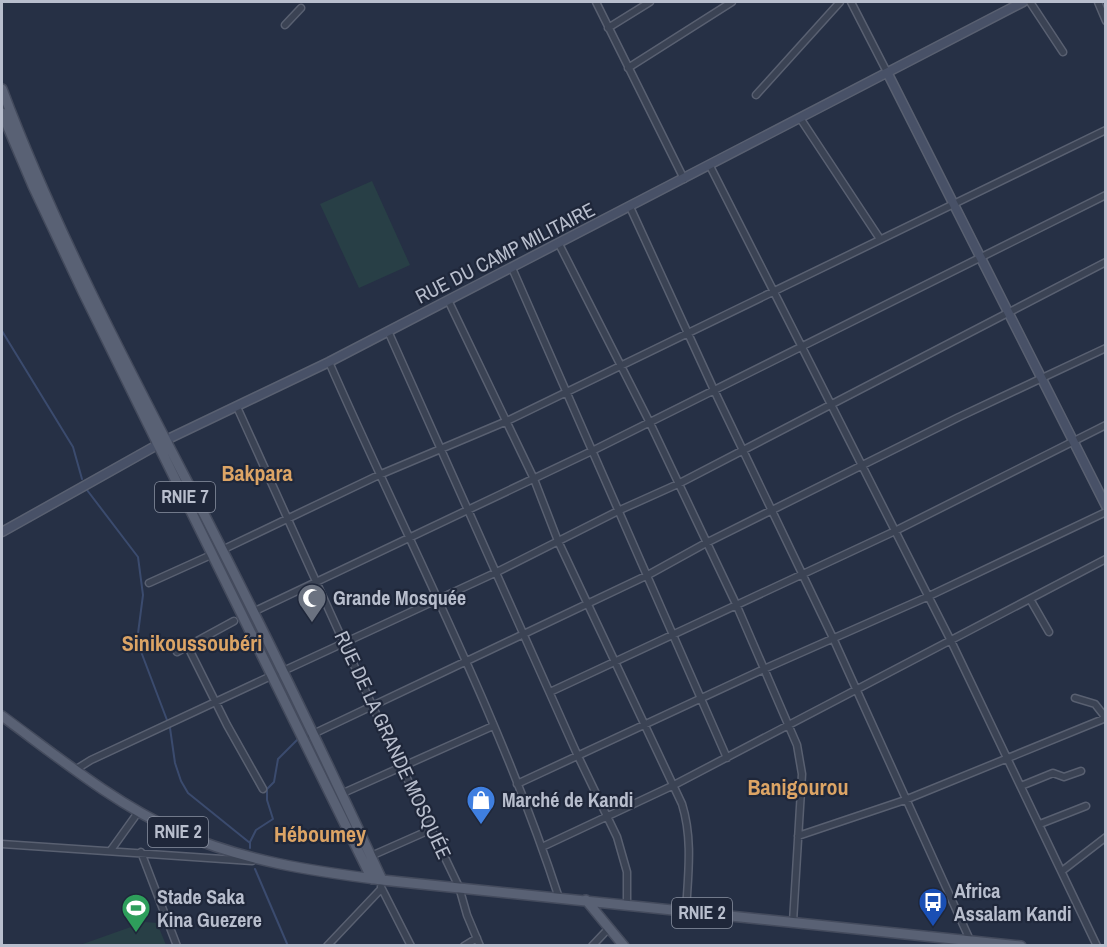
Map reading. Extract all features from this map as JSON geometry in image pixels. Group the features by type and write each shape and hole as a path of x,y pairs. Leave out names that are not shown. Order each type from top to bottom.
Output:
{"main road":[{"name":"RNIE 7","path":"2,88 55,214 163,442 212,555 341,794 371,856 378,883"},
{"name":"RNIE 7","path":"2,113 33,186 163,442 222,550 252,613 276,674 378,883"},
{"name":"RNIE 2","path":"2,716 75,770 139,811 194,838 262,861 378,883 459,887 1021,945"},
{"path":"586,900 624,945"}],"street":[{"path":"596,2 684,178"},
{"path":"608,28 650,2"},
{"path":"627,68 732,2"},
{"path":"756,95 840,2"},
{"path":"851,2 1106,506"},
{"name":"RUE DU CAMP MILITAIRE","path":"2,532 163,442 329,362 1023,2"},
{"path":"1030,2 1063,52"},
{"path":"1098,2 1106,21"},
{"path":"285,25 302,8"},
{"path":"800,118 880,239"},
{"path":"222,550 379,475 507,421 1106,130"},
{"path":"710,166 776,291 893,532 951,641 1097,945"},
{"path":"252,613 594,450 802,344 880,308 1106,195"},
{"path":"630,207 714,390 833,638 970,940"},
{"path":"559,244 622,364 736,604 802,764 793,922"},
{"path":"75,770 91,760 438,600 620,510 678,484 1106,262"},
{"path":"512,268 594,450 727,758"},
{"path":"448,300 507,421 534,479 558,541 674,785 687,826 690,853 686,911"},
{"path":"388,331 577,754 607,814 624,858 627,904"},
{"path":"311,735 648,575 706,543 1106,348"},
{"path":"329,362 438,600 518,784 543,847 559,898"},
{"name":"RUE DE LA GRANDE MOSQUÉE","path":"237,407 372,705 459,887 480,945"},
{"path":"550,692 893,532 1106,425"},
{"path":"518,784 577,754 927,597 1106,512"},
{"path":"149,583 212,555"},
{"path":"543,847 607,814 674,785 727,758 1106,559"},
{"path":"1030,599 1049,632"},
{"path":"177,652 234,621"},
{"path":"188,647 263,789"},
{"path":"798,836 905,800 1106,718 1095,704 1075,698"},
{"path":"341,794 493,726"},
{"path":"1022,786 1053,773 1064,777 1081,771"},
{"path":"1040,824 1086,806"},
{"path":"111,850 139,811"},
{"path":"371,856 432,829"},
{"path":"1062,871 1106,837"},
{"path":"2,844 262,861"},
{"path":"141,852 177,945"},
{"path":"327,945 378,883 411,945"},
{"path":"592,945 609,928"},
{"path":"464,945 477,938"}],"shaded area":[{"path":"372,181 410,265 359,288 320,204"},
{"name":"Stade Saka Kina Guezere","path":"145,922 157,923 166,945 80,945"}],"waterway":[{"path":"2,331 73,447 82,479"},
{"path":"87,490 138,557 143,595 137,641 170,728 175,763 181,781 188,793 250,843 250,848"},
{"path":"250,842 256,830 273,819 267,800 267,789 274,782 278,759 298,739"},
{"path":"255,869 288,946"}],"place":[{"name":"Grande Mosquée","path":"312,624"},
{"name":"Marché de Kandi","path":"481,826"},
{"name":"Africa Assalam Kandi","path":"933,928"},
{"name":"Stade Saka Kina Guezere","path":"136,934"}],"district":[{"name":"Bakpara","path":"257,473"},
{"name":"Sinikoussoubéri","path":"192,643"},
{"name":"Banigourou","path":"798,787"},
{"name":"Héboumey","path":"320,834"}]}
